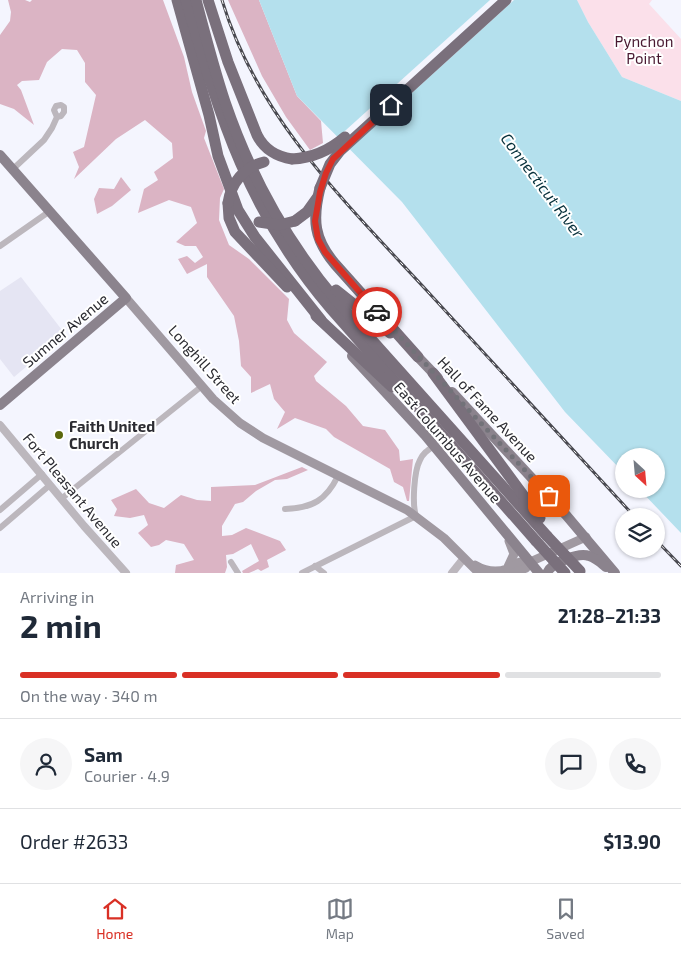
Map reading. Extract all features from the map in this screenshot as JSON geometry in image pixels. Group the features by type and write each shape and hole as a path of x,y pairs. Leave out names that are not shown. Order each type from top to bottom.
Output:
{"highway":[{"path":"170,0 194,64"},
{"path":"176,0 212,123 218,156 231,200 246,215 259,222 279,225 295,221 310,209 320,190 328,168 340,151 506,0"},
{"path":"186,0 228,136 250,186 273,230 294,262 318,294 565,573"},
{"path":"196,0 232,123 260,186 289,238 312,270 343,307 581,572"},
{"path":"203,0 258,138 273,153 292,159"},
{"path":"208,0 228,62"},
{"path":"462,457 356,352 297,298 237,235 230,222 231,200 233,186 239,177 251,168 264,162 316,155 339,142 496,0"},
{"path":"320,190 315,221 317,235 322,248 418,357"},
{"path":"289,238 341,295 418,357"},
{"path":"433,373 549,535"}],"main road":[{"name":"Longhill Street","path":"0,155 218,403 252,431 416,516 444,538 479,573"},
{"name":"Sumner Avenue","path":"0,405 126,298"},
{"name":"East Columbus Avenue","path":"332,332 434,446 539,573"},
{"name":"Hall of Fame Avenue","path":"418,357 586,537 615,573"},
{"path":"502,528 514,550 509,572"},
{"path":"464,558 482,569 509,572 520,562 530,562 586,537"},
{"path":"547,573 553,566 578,555 583,555 593,557 615,573"}],"street":[{"path":"13,169 44,140 57,117"},
{"path":"0,246 50,212"},
{"path":"61,499 202,386"},
{"name":"Fort Pleasant Avenue","path":"0,425 61,499 126,573"},
{"path":"302,573 416,516 414,507 417,468 423,454 434,446"},
{"path":"0,510 42,474"},
{"path":"285,509 305,506 322,499 331,489 338,476"},
{"path":"0,528 50,485"},
{"path":"452,573 464,558"},
{"path":"231,562 238,573"},
{"path":"315,566 324,573"}],"shaded area":[{"path":"8,0 25,0 30,2 32,0 163,0 184,57 192,92 206,131 204,138 224,189 220,198 219,220 229,245 249,259 289,299 287,320 294,333 327,362 314,376 316,381 346,406 363,426 385,430 399,450 400,461 413,459 409,501 407,501 403,487 394,482 390,469 334,437 326,429 295,418 277,429 285,412 274,399 270,384 251,393 251,377 241,366 234,316 207,277 207,264 187,274 178,259 187,256 195,263 203,257 196,246 185,246 176,242 197,223 191,207 169,200 138,213 144,189 158,180 154,172 173,158 172,143 145,120 116,139 74,179 79,167 73,152 84,147 96,95 85,82 85,63 77,50 62,49 47,62 39,80 22,81 17,85 21,90 34,125 14,109 0,104 0,35 10,21 11,12"},
{"path":"228,0 259,0 297,96 321,121 323,143 310,150 286,117 262,76"},
{"path":"121,177 131,190 112,206 97,214 94,199 99,188 114,189"},
{"path":"21,277 65,334 14,377 0,359 0,291"},
{"path":"302,467 308,470 287,479 275,480 256,491 243,502 235,504 222,526 222,536 232,535 246,528 280,541 286,550 267,560 269,567 261,571 258,569 249,573 243,573 242,571 259,561 251,544 233,554 226,555 227,567 225,573 175,573 176,565 194,560 184,544 166,540 159,545 151,547 138,533 148,525 144,515 130,518 114,516 117,509 111,500 136,489 149,503 164,508 181,495 197,500 211,501 211,487 255,485"}],"green space":[{"name":"Pynchon Point","path":"577,0 652,0 649,4 681,39 681,101 622,77 588,22"}],"water":[{"name":"Connecticut River","path":"259,0 577,0 588,22 622,77 681,101 681,533 665,516 665,508 657,508 648,498 665,498 665,448 615,448 615,464 565,412 402,202 297,96"}],"pier":[{"path":"490,0 514,0 348,151 336,139"}],"railway":[{"path":"222,0 238,43 258,83 308,158 367,227 627,508"},
{"path":"665,549 681,566"}],"way so far":[{"path":"377,312 549,496"}],"place":[{"name":"Faith United Church","path":"59,435"}],"route":[{"path":"377,312 322,248 318,239 315,221 320,192 333,159 391,105"}]}
